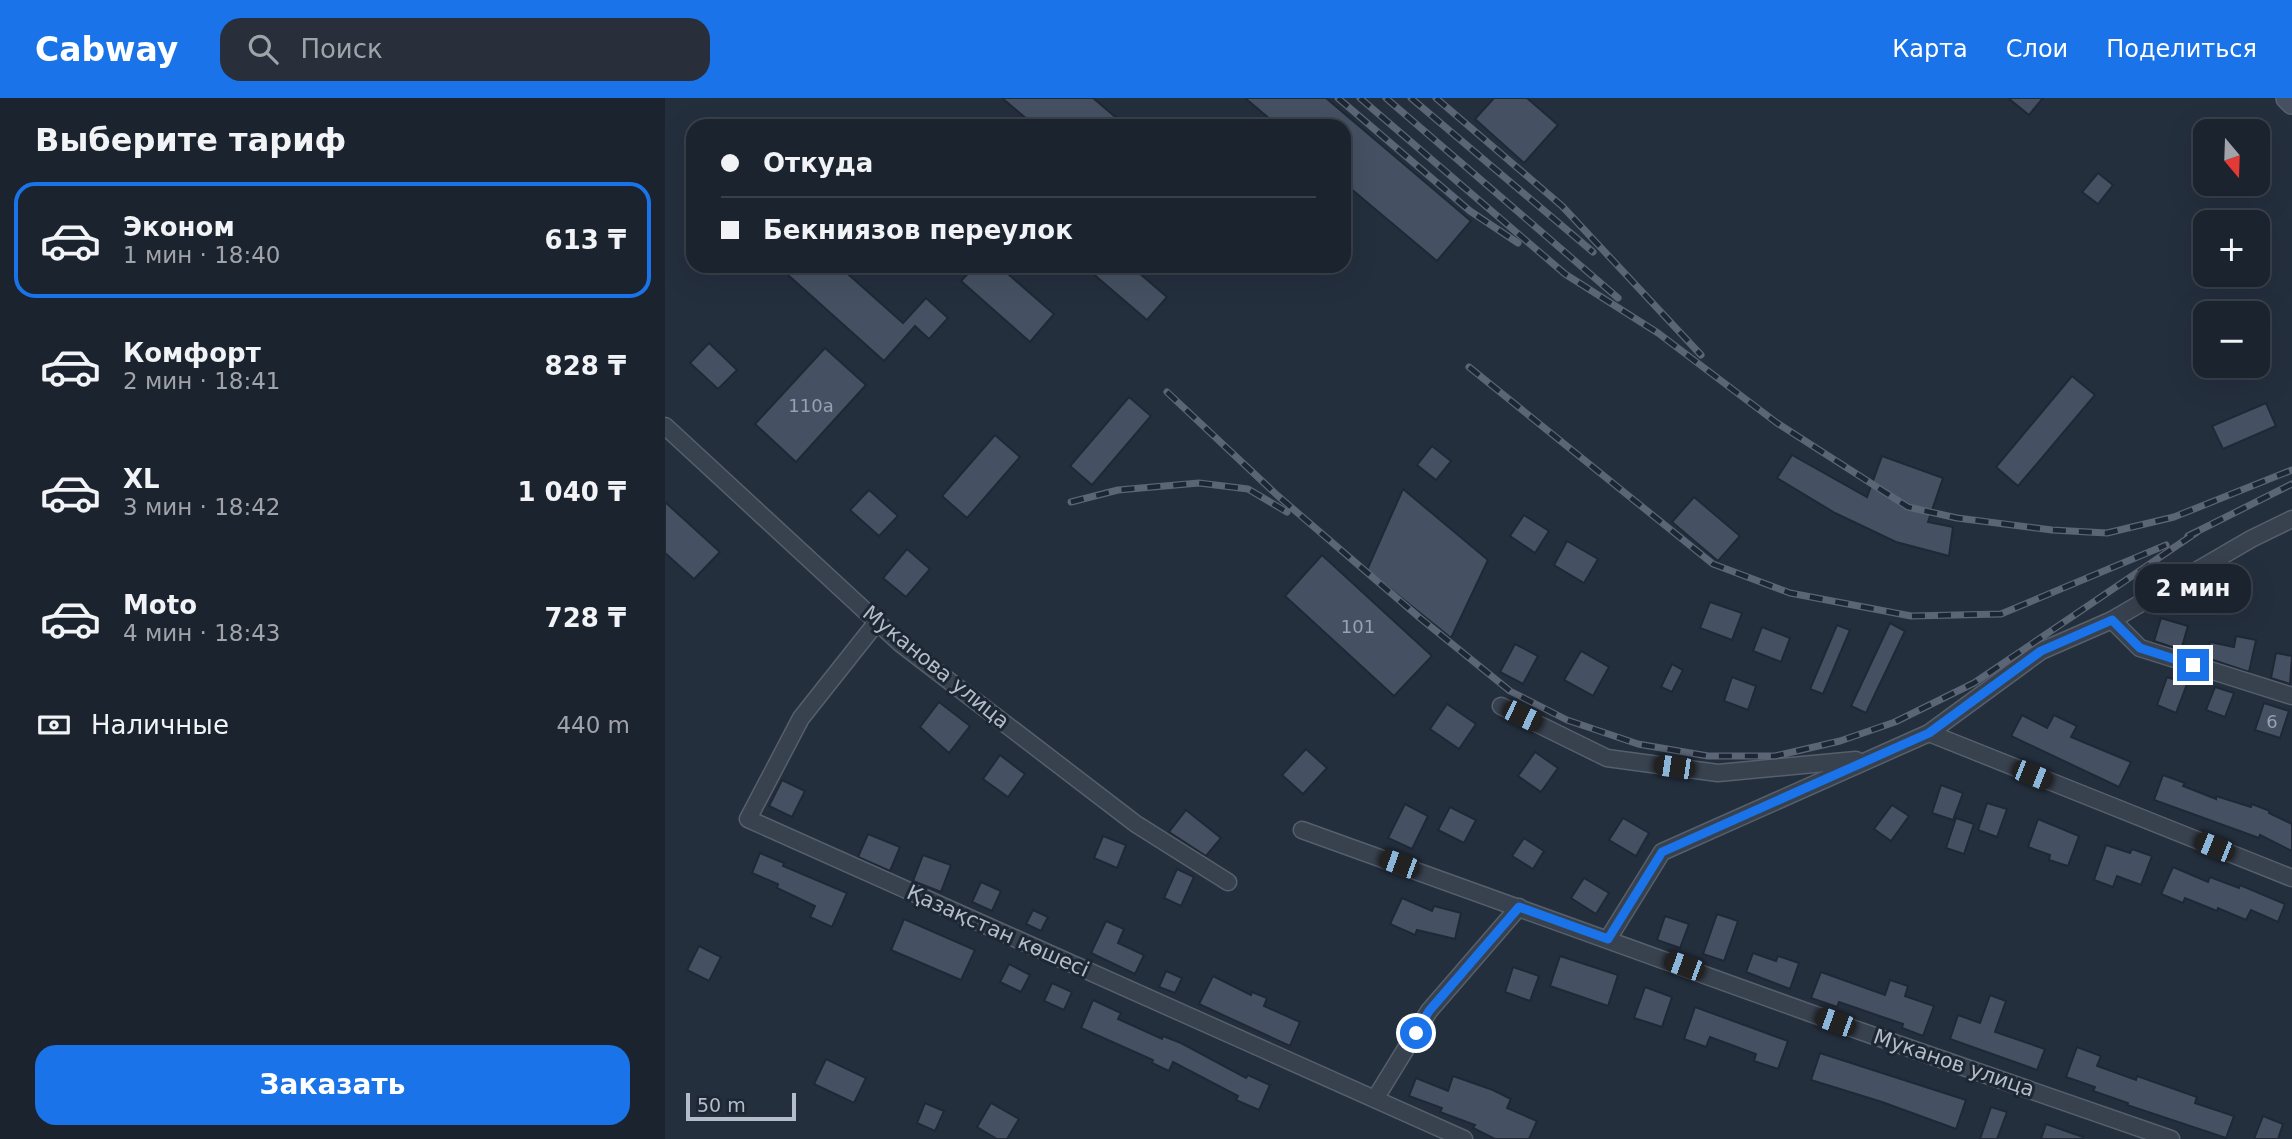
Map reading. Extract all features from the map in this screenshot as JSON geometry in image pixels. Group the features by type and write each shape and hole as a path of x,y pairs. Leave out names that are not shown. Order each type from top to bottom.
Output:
{"main road":[{"path":"2287,98 2292,103"}],"street":[{"name":"Муканова улица","path":"665,426 901,644 1136,824 1228,882"},
{"path":"1608,939 1662,852 1929,733 2041,651 2112,620 2251,539 2292,519"},
{"path":"2112,620 2140,648 2292,696"},
{"name":"Қазақстан көшесі","path":"877,622 801,718 748,819 1457,1138"},
{"path":"1501,706 1607,758 1718,774 1873,758"},
{"path":"1929,733 2292,878"},
{"name":"Муканов улица","path":"1303,830 1860,1031 2171,1139"},
{"path":"1375,1099 1429,1011 1519,907"}],"building":[{"path":"1002,98 1093,98 1118,119 1027,119"},
{"path":"1245,98 1326,98 1351,119 1270,119"},
{"path":"1494,98 1527,98 1558,125 1524,163 1475,119"},
{"path":"2008,98 2043,98 2029,115"},
{"path":"1351,119 1471,221 1437,261 1351,189"},
{"path":"2098,173 2113,185 2098,204 2082,192"},
{"path":"786,273 847,273 903,323 926,298 948,318 929,339 915,326 884,361"},
{"path":"968,273 1007,273 1054,314 1030,342 961,281"},
{"path":"1092,273 1139,273 1167,297 1147,320"},
{"path":"709,343 737,370 718,389 690,363"},
{"path":"825,348 866,385 796,462 755,424"},
{"path":"2072,376 2095,395 2018,486 1996,467"},
{"path":"1129,397 1151,416 1092,485 1070,466"},
{"path":"2266,403 2276,426 2223,449 2212,426"},
{"path":"995,435 1020,457 967,518 942,496"},
{"path":"1432,446 1451,461 1436,480 1417,465"},
{"path":"1792,455 1867,497 1882,456 1943,478 1928,522 1953,527 1949,556 1896,542 1835,513 1777,478"},
{"path":"1403,489 1488,560 1451,638 1367,570"},
{"path":"869,490 898,516 879,536 850,510"},
{"path":"1694,497 1740,536 1718,561 1672,522"},
{"path":"665,502 720,552 694,579 665,553"},
{"path":"1524,515 1549,531 1535,553 1510,536"},
{"path":"1567,541 1598,559 1584,583 1554,565"},
{"path":"907,549 930,569 906,597 883,578"},
{"path":"1322,555 1432,656 1394,696 1285,596"},
{"path":"1710,602 1742,613 1732,640 1700,628"},
{"path":"2161,618 2188,626 2181,650 2154,641"},
{"path":"1890,623 1905,631 1866,713 1851,706"},
{"path":"1837,625 1850,630 1823,694 1810,689"},
{"path":"1762,627 1790,638 1781,662 1753,651"},
{"path":"2236,636 2256,640 2249,672 2207,658 2210,642 2234,647"},
{"path":"1515,644 1538,656 1523,684 1500,672"},
{"path":"1581,651 1609,667 1593,696 1564,680"},
{"path":"2276,653 2292,656 2290,684 2271,678"},
{"path":"1672,664 1683,670 1672,692 1661,687"},
{"path":"1732,677 1756,686 1748,710 1724,701"},
{"path":"2167,677 2187,684 2176,713 2157,705"},
{"path":"2215,687 2234,693 2225,717 2206,710"},
{"path":"939,702 970,726 949,753 920,727"},
{"path":"2264,703 2289,711 2280,738 2255,730"},
{"path":"1447,704 1476,724 1459,749 1430,729"},
{"path":"2022,715 2047,728 2054,715 2077,726 2071,737 2131,762 2119,787 2011,736"},
{"path":"1306,749 1327,768 1303,794 1282,775"},
{"path":"1535,752 1558,768 1541,792 1518,776"},
{"path":"1000,755 1025,774 1008,797 983,779"},
{"path":"2163,775 2216,799 2216,796 2270,811 2269,813 2292,824 2292,851 2260,835 2259,838 2154,800"},
{"path":"782,780 805,791 792,817 769,806"},
{"path":"1941,785 1963,793 1953,820 1932,813"},
{"path":"1987,803 2007,809 1997,837 1978,830"},
{"path":"1405,804 1428,816 1412,849 1388,838"},
{"path":"1892,805 1909,816 1891,841 1874,829"},
{"path":"1450,807 1476,820 1464,843 1438,830"},
{"path":"1186,810 1221,838 1206,856 1169,832"},
{"path":"1623,818 1649,833 1636,856 1609,840"},
{"path":"1956,818 1974,824 1964,854 1946,848"},
{"path":"2038,819 2079,836 2068,866 2049,860 2050,855 2028,847"},
{"path":"868,834 900,847 890,871 858,857"},
{"path":"1103,836 1126,845 1117,868 1094,858"},
{"path":"1524,838 1544,851 1533,869 1512,856"},
{"path":"2106,845 2130,853 2132,849 2152,856 2141,885 2117,876 2113,887 2094,880"},
{"path":"760,853 784,863 783,866 847,893 832,927 810,917 815,906 777,888 778,884 752,873"},
{"path":"923,855 951,865 941,892 913,881"},
{"path":"2173,867 2208,882 2210,877 2239,888 2240,885 2285,904 2278,922 2251,910 2246,920 2218,908 2217,911 2185,898 2183,903 2161,894"},
{"path":"1177,869 1194,877 1181,906 1164,898"},
{"path":"1584,878 1609,893 1596,914 1571,898"},
{"path":"981,882 1001,891 992,911 972,902"},
{"path":"1402,898 1432,911 1434,906 1461,913 1455,939 1417,930 1415,935 1390,924"},
{"path":"1033,910 1048,917 1041,931 1026,924"},
{"path":"1717,914 1738,921 1724,961 1703,954"},
{"path":"1665,916 1689,924 1680,948 1657,940"},
{"path":"904,919 975,950 961,980 891,950"},
{"path":"1106,921 1124,929 1118,943 1144,955 1135,974 1091,953"},
{"path":"699,946 721,957 709,981 687,970"},
{"path":"1753,953 1776,961 1778,956 1799,963 1790,989 1746,972"},
{"path":"1560,956 1618,975 1608,1006 1550,986"},
{"path":"1009,964 1030,975 1021,992 1000,982"},
{"path":"1513,967 1539,976 1530,1001 1505,992"},
{"path":"1166,971 1182,978 1175,993 1159,987"},
{"path":"1821,972 1885,995 1890,980 1908,986 1905,996 1934,1006 1923,1036 1902,1028 1903,1024 1839,1002 1837,1007 1811,998"},
{"path":"1213,976 1251,995 1252,992 1267,998 1264,1006 1300,1022 1290,1046 1199,1004"},
{"path":"1052,983 1072,992 1064,1010 1044,1001"},
{"path":"1645,987 1672,997 1662,1027 1634,1018"},
{"path":"1990,995 2006,1001 1995,1032 2045,1049 2037,1070 1950,1039 1958,1015 1980,1023"},
{"path":"1093,1000 1121,1013 1118,1019 1162,1039 1163,1036 1181,1043 1246,1078 1248,1075 1270,1085 1259,1110 1236,1100 1238,1096 1173,1062 1169,1071 1152,1063 1153,1060 1081,1028"},
{"path":"1695,1007 1788,1041 1778,1069 1754,1061 1756,1054 1710,1037 1706,1047 1684,1039"},
{"path":"2077,1047 2101,1056 2097,1066 2136,1080 2137,1076 2197,1097 2195,1103 2234,1116 2226,1138 2127,1105 2128,1103 2093,1091 2095,1087 2066,1077"},
{"path":"1820,1053 1966,1100 1956,1129 1811,1080"},
{"path":"826,1059 866,1078 854,1103 814,1084"},
{"path":"1453,1076 1511,1099 1507,1108 1537,1121 1529,1139 1495,1139 1473,1128 1475,1125 1440,1112 1442,1108 1409,1096 1416,1078 1448,1091"},
{"path":"925,1103 944,1111 935,1131 917,1123"},
{"path":"991,1103 1019,1119 1007,1139 997,1139 977,1127"},
{"path":"1991,1107 2007,1112 1997,1139 1980,1139"},
{"path":"2263,1116 2283,1124 2278,1139 2254,1139"},
{"path":"2046,1124 2083,1137 2083,1139 2041,1139"}],"railway":[{"path":"1338,98 1470,211 1518,243"},
{"path":"1360,98 1565,274 1658,333 1777,423 1908,507 1957,518 2052,530 2107,533 2174,517 2292,470"},
{"path":"1386,98 1618,298"},
{"path":"1411,98 1593,252"},
{"path":"1436,98 1562,206 1701,355"},
{"path":"1469,367 1713,564 1790,593 1911,616 2001,614 2166,545"},
{"path":"1167,392 1278,496 1510,691 1567,720 1638,744 1708,756 1775,756 1840,741 1895,722 1974,683 2197,532"},
{"path":"1071,502 1118,490 1199,483 1248,489 1287,512"},
{"path":"2188,536 2292,484"}],"route":[{"path":"1416,1033 1429,1011 1519,907 1608,939 1662,852 1929,733 2041,651 2112,620 2140,648 2193,665"}]}
